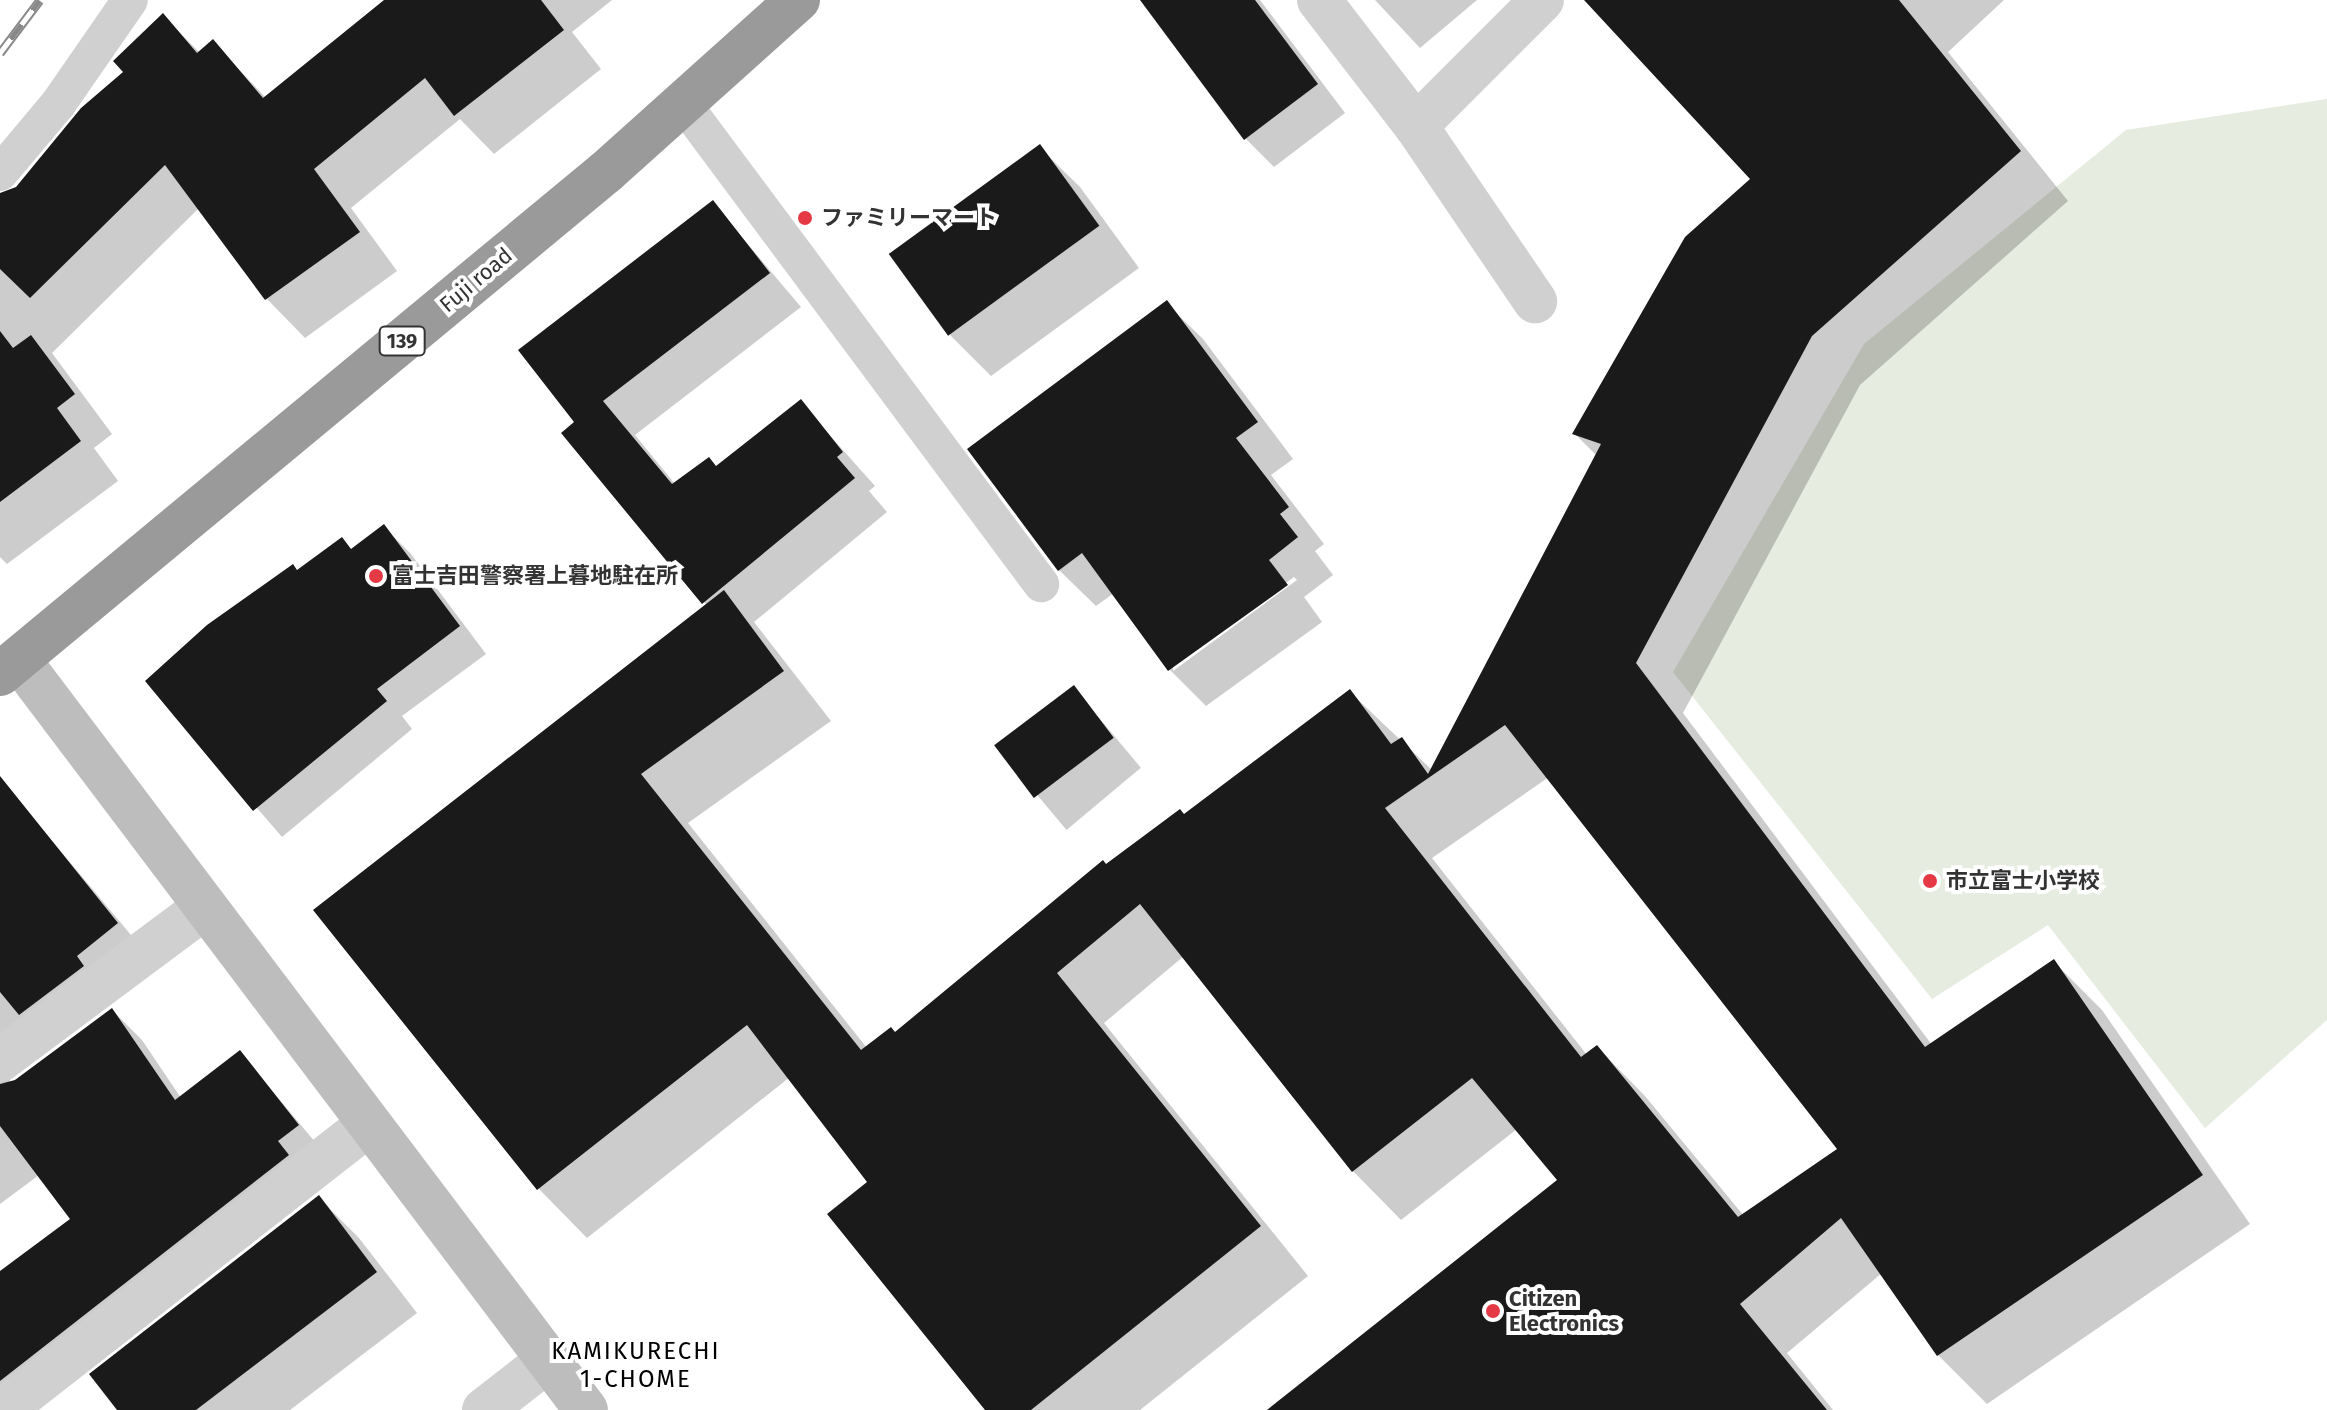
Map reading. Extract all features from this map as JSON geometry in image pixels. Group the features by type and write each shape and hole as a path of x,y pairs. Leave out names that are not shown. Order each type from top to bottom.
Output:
{"highway":[{"name":"Fuji road","path":"9,667 683,103 798,0"}],"street":[{"path":"1319,0 1416,126 1535,301"},
{"path":"1416,126 1542,0"},
{"path":"9,667 205,907 586,1410"},
{"path":"0,1060 205,907"},
{"path":"3,1410 368,1125"},
{"path":"484,1410 547,1361"}],"lane":[{"path":"0,173 58,104 130,0"},
{"path":"683,103 1041,584"}],"shaded area":[{"path":"2327,99 2327,1020 2205,1128 2048,925 1932,999 1673,672 1864,344 2126,130"}],"building":[{"path":"384,0 541,0 564,30 454,116 425,78 314,169 360,232 265,300 165,165 30,298 0,269 0,193 16,187 81,108 123,72 113,61 163,13 197,53 213,39 263,98"},
{"path":"1140,0 1255,0 1318,84 1244,140"},
{"path":"1584,0 1899,0 2021,151 1812,336 1636,663 1925,1047 2054,959 2203,1175 1937,1356 1841,1218 1740,1304 1827,1410 1267,1410 1557,1180 1472,1078 1352,1172 1140,904 1057,973 1261,1226 1031,1410 985,1410 827,1214 867,1182 747,1025 537,1190 313,910 724,590 784,671 641,774 861,1050 891,1027 895,1032 1103,860 1106,864 1180,809 1184,814 1350,689 1391,744 1402,737 1428,774 1601,444 1572,434 1685,237 1750,179","holes":["1505,725 1837,1149 1738,1217 1597,1045 1581,1057 1385,808"]},
{"path":"1040,144 1099,226 948,336 889,254"},
{"path":"713,200 770,273 603,401 672,484 709,457 716,466 801,399 843,452 837,457 855,478 702,604 561,433 574,422 518,350"},
{"path":"1167,300 1258,422 1236,438 1289,507 1280,514 1298,537 1269,560 1288,585 1168,671 1082,553 1058,571 967,449"},
{"path":"0,331 13,348 31,335 75,394 57,408 81,441 0,502"},
{"path":"384,524 460,626 377,689 387,701 253,811 145,681 207,625 293,564 297,570 342,537 351,549"},
{"path":"1074,685 1114,738 1034,798 994,745"},
{"path":"0,776 118,923 77,956 84,966 19,1015 0,992"},
{"path":"112,1008 175,1100 240,1050 299,1125 278,1141 289,1155 0,1381 0,1271 70,1219 0,1126 0,1084 15,1080"},
{"path":"319,1195 377,1272 196,1410 117,1410 89,1374"}],"railway":[{"path":"0,53 40,0"}],"place":[{"name":"ファミリーマート","path":"805,218"},
{"name":"富士吉田警察署上暮地駐在所","path":"376,576"},
{"name":"市立富士小学校","path":"1930,881"},
{"name":"Citizen Electronics","path":"1493,1311"}],"district":[{"name":"KAMIKURECHI 1-CHOME","path":"636,1366"}]}
